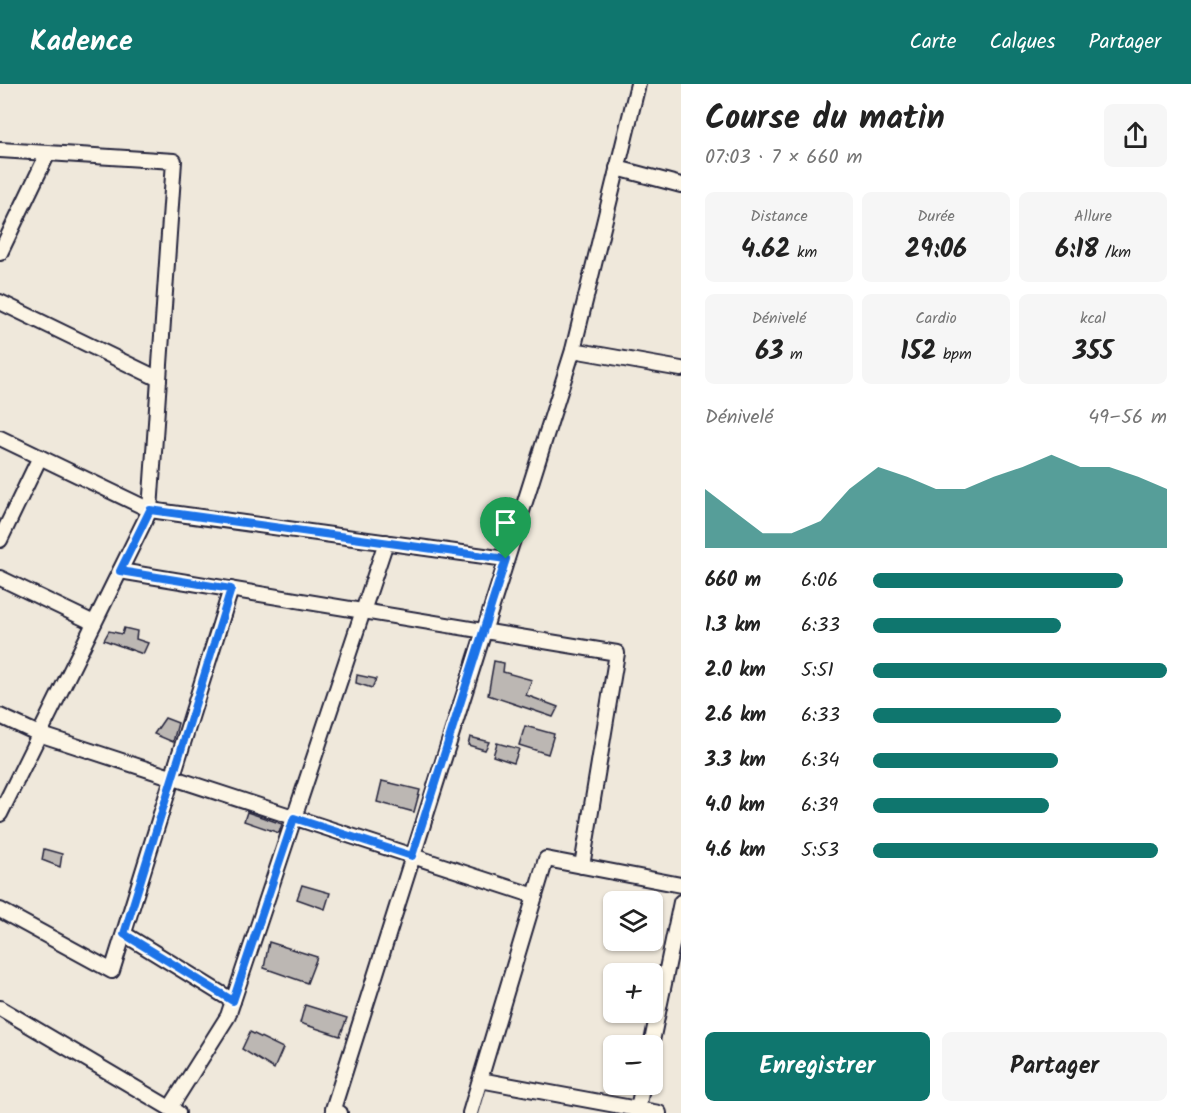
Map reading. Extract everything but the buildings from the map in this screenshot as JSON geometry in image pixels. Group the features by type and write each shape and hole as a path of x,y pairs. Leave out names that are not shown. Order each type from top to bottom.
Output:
{"street":[{"path":"340,1113 333,1109 573,350 638,84"},
{"path":"0,150 174,161 150,510 0,814"},
{"path":"0,253 48,153"},
{"path":"617,168 680,182"},
{"path":"0,302 159,379"},
{"path":"573,350 681,369"},
{"path":"0,438 150,510 506,559"},
{"path":"0,540 40,457"},
{"path":"0,1008 153,1106 174,1111 228,1016 386,542"},
{"path":"120,571 617,653 582,866"},
{"path":"0,578 94,623"},
{"path":"0,910 112,971 231,589"},
{"path":"0,716 39,735 535,896"},
{"path":"470,1113 546,859 681,885"},
{"path":"653,1035 681,902"},
{"path":"124,934 233,1001"},
{"path":"480,1080 638,1111 659,1113"},
{"path":"638,1111 641,1095"}],"route":[{"path":"150,510 506,559 412,856 294,818 233,1001 124,934 231,589 120,571 150,510"}]}
